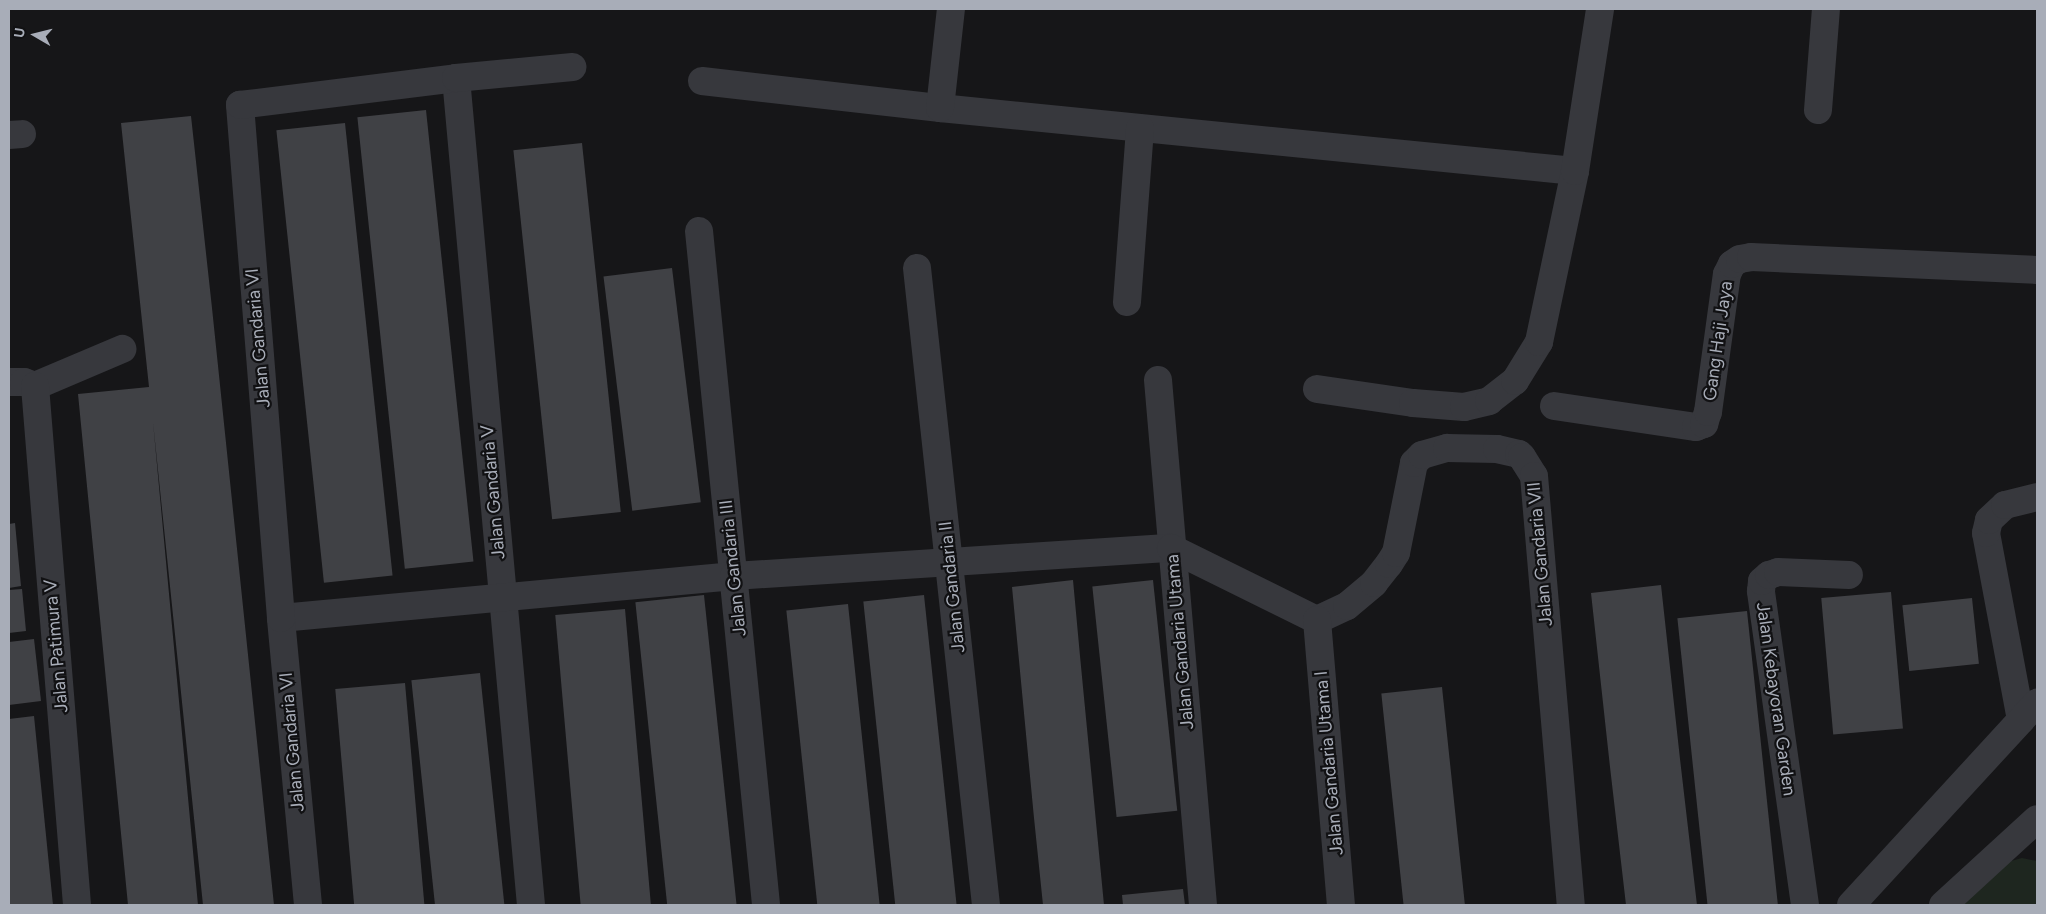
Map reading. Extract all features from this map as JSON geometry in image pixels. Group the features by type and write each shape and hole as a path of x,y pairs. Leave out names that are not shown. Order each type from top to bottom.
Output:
{"street":[{"path":"940,108 951,9"},
{"path":"1317,389 1413,403 1464,407 1489,401 1515,381 1539,342 1575,171 1600,9"},
{"path":"1818,110 1826,9"},
{"name":"Jalan Gandaria VI","path":"308,905 281,618 240,105 456,78 572,67"},
{"name":"Jalan Gandaria V","path":"456,78 531,905"},
{"path":"702,81 940,108 1575,171"},
{"path":"1127,302 1140,128"},
{"name":"Jalan Gandaria III","path":"700,231 766,905"},
{"name":"Gang Haji Jaya","path":"1554,406 1696,427 1704,424 1708,412 1727,274 1732,264 1740,259 1751,257 2037,270"},
{"name":"Jalan Gandaria II","path":"917,268 986,905"},
{"path":"9,382 24,382 35,386 122,349"},
{"name":"Jalan Gandaria Utama","path":"1158,380 1203,905"},
{"name":"Jalan Patimura V","path":"35,386 77,905"},
{"name":"Jalan Gandaria VII","path":"1317,620 1347,606 1374,583 1389,564 1396,553 1414,463 1422,455 1447,448 1497,450 1519,454 1534,476 1571,905"},
{"path":"1851,905 2029,711 1986,533 1989,520 2005,505 2037,497"},
{"path":"281,618 734,576 1171,548 1317,620"},
{"name":"Jalan Kebayoran Garden","path":"1805,905 1761,591 1762,581 1769,575 1778,572 1849,575"},
{"name":"Jalan Gandaria Utama I","path":"1317,620 1341,905"},
{"path":"1943,905 2037,819"}],"shaded area":[{"path":"2022,858 2037,861 2037,905 1958,905 2000,864"}],"building":[{"path":"426,110 473,562 405,569 357,117"},
{"path":"191,116 274,905 203,905 153,422 198,905 128,905 78,394 149,387 121,123"},
{"path":"345,123 393,576 324,583 276,130"},
{"path":"582,143 621,512 552,519 513,150"},
{"path":"672,268 701,502 632,511 604,276"},
{"path":"15,523 21,586 9,588 9,524"},
{"path":"1073,580 1104,905 1043,905 1034,818 1012,587"},
{"path":"1153,580 1177,811 1117,817 1092,586"},
{"path":"1661,585 1697,905 1626,905 1610,767 1591,593"},
{"path":"22,589 26,631 9,633 9,590"},
{"path":"1891,592 1903,728 1833,735 1821,598"},
{"path":"704,595 737,905 667,905 635,602"},
{"path":"924,595 957,904 895,905 863,601"},
{"path":"1972,598 1979,664 1909,671 1902,605"},
{"path":"848,604 880,904 817,905 786,610"},
{"path":"625,609 651,905 581,905 555,615"},
{"path":"1747,611 1778,905 1708,905 1677,618"},
{"path":"34,639 41,701 9,705 9,642"},
{"path":"480,673 504,905 435,905 411,680"},
{"path":"405,683 424,905 354,905 335,689"},
{"path":"1442,687 1465,905 1404,905 1381,693"},
{"path":"34,716 53,905 9,905 9,719"},
{"path":"1183,889 1185,905 1123,905 1122,895"}]}
